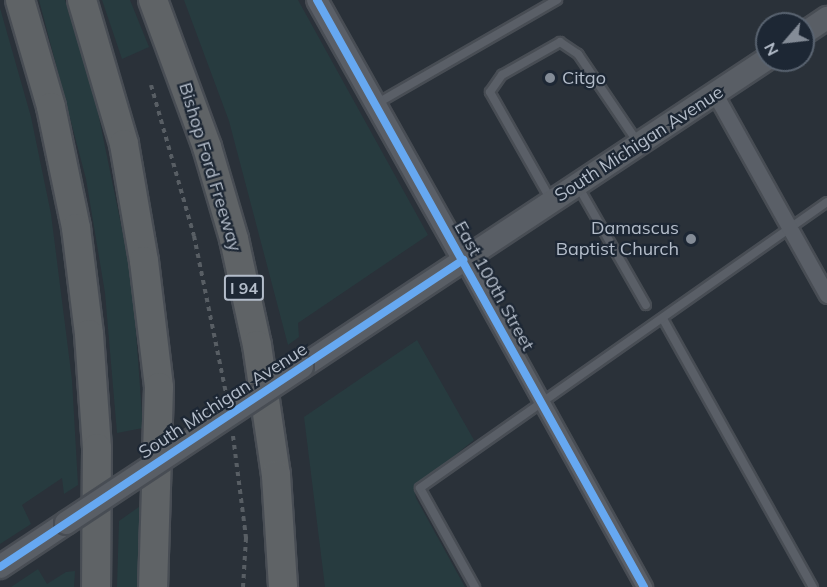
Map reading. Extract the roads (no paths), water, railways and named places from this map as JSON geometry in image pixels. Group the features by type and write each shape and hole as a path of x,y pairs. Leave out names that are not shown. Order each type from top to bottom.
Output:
{"highway":[{"path":"20,0 51,107 76,228 89,334 97,448 96,587"},
{"path":"82,0 124,144 144,261 159,387 153,587"},
{"name":"Bishop Ford Freeway","path":"153,0 207,147 236,249 257,345 276,475 283,587"}],"main road":[{"name":"South Michigan Avenue","path":"0,567 755,67"}],"street":[{"name":"East 100th Street","path":"317,0 644,587"},
{"path":"715,94 827,295"}],"lane":[{"path":"376,104 557,0"},
{"path":"552,201 490,93 501,75 560,42 578,54 640,145"},
{"path":"577,184 646,305"},
{"path":"475,587 420,488 827,202"},
{"path":"663,319 813,587"}],"place":[{"name":"Citgo","path":"550,78"},
{"name":"Damascus Baptist Church","path":"691,239"}]}
